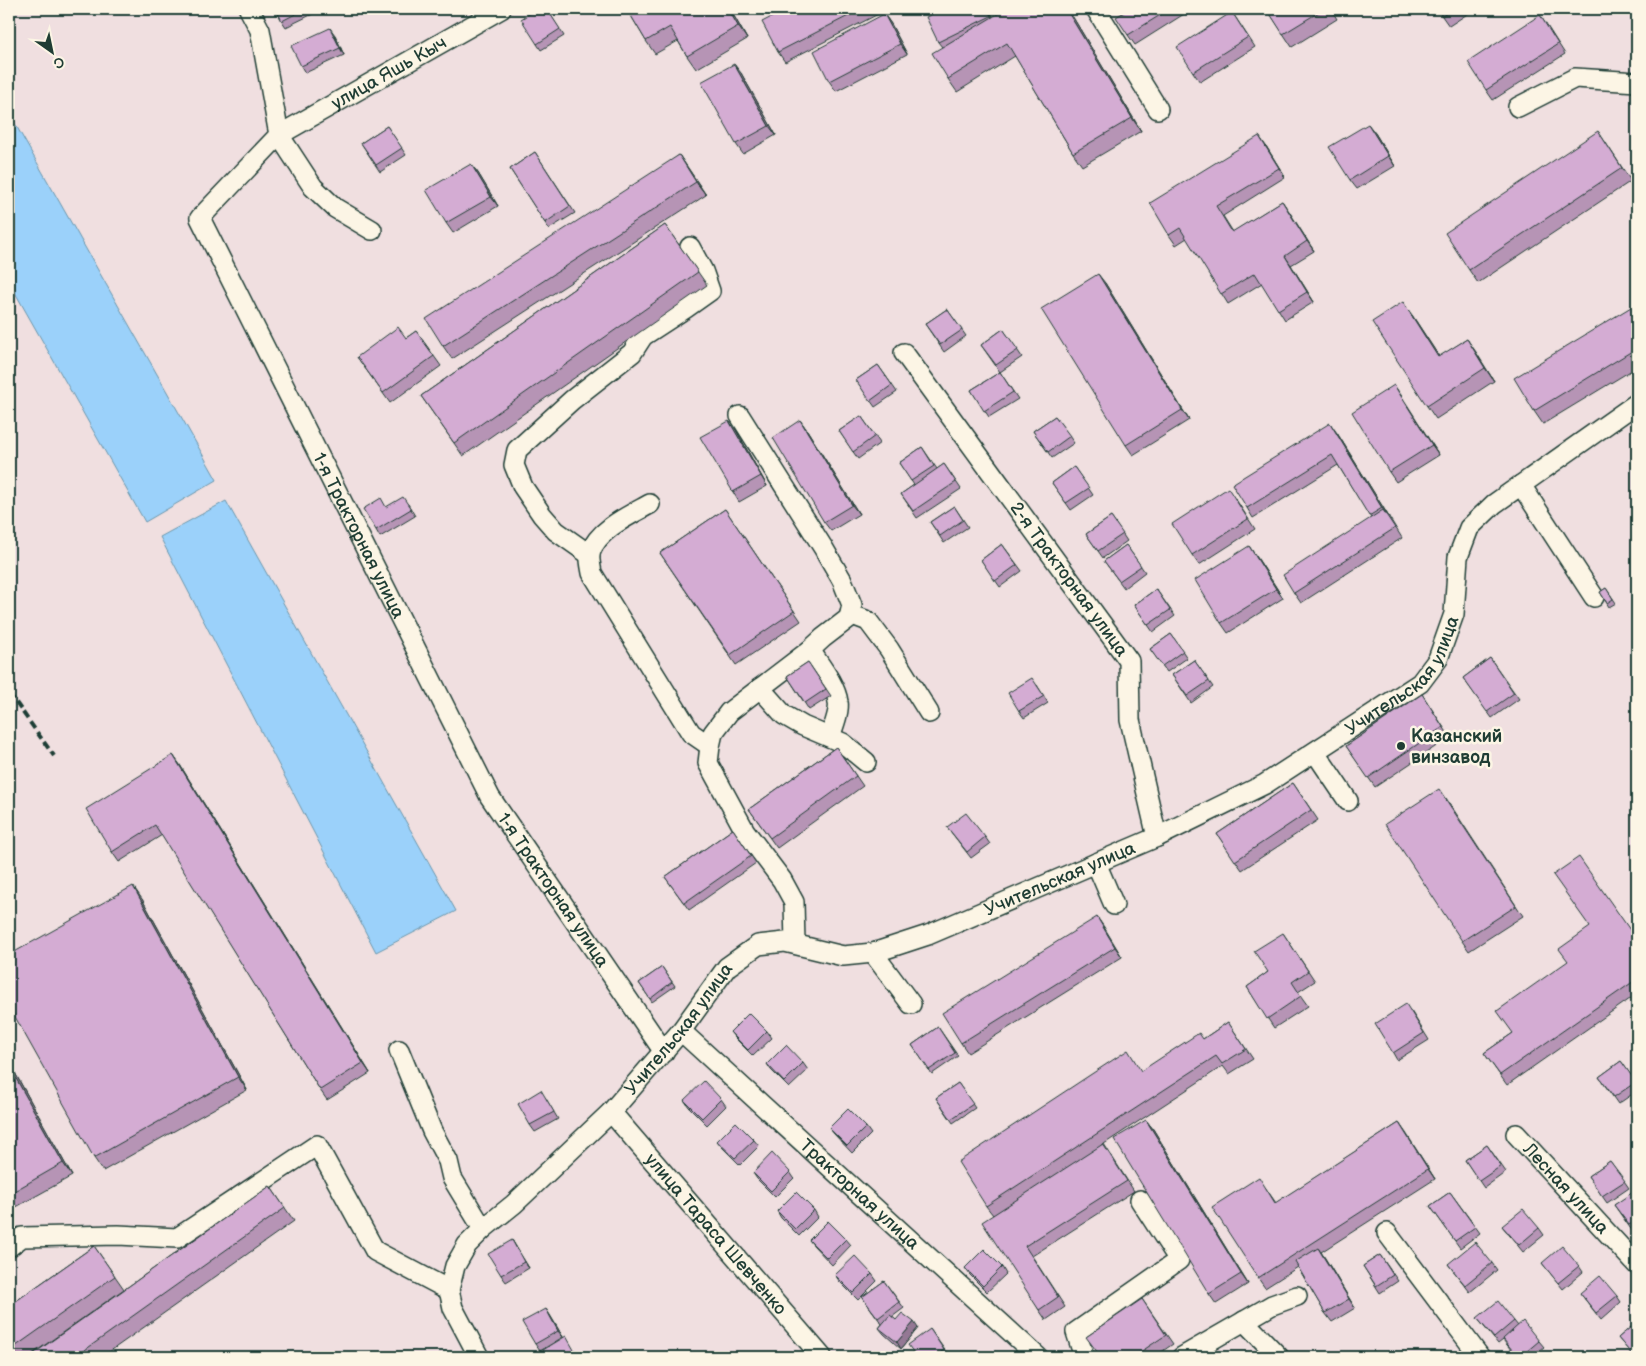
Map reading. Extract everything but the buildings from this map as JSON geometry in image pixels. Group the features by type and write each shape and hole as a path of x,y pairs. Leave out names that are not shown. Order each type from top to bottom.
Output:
{"street":[{"path":"249,9 260,30 279,135 314,187 335,208 372,230"},
{"name":"улица Яшь Кыч","path":"279,135 501,9"},
{"path":"1096,9 1158,109"},
{"path":"1518,107 1575,78 1637,82"},
{"name":"1-я Тракторная улица","path":"279,135 200,218 490,797 664,1052"},
{"path":"590,555 556,530 542,515 523,487 514,465 517,450 572,400 632,353 643,336 710,291 690,247"},
{"name":"2-я Тракторная улица","path":"904,353 1129,661 1130,720 1157,837"},
{"name":"Учительская улица","path":"449,1290 455,1266 468,1245 483,1229 514,1204 610,1112 682,1031 727,967 758,945 785,942 843,956 874,953 928,935 1157,837 1265,784 1420,683 1438,659 1454,614 1458,557 1469,528 1494,504 1637,403"},
{"path":"740,416 762,448 842,580 852,605 849,618 729,712 712,733 708,762 744,831 782,880 794,902 795,944"},
{"path":"1521,485 1594,597"},
{"path":"650,504 614,524 596,543 590,555 592,573 691,733 710,746"},
{"path":"850,614 868,621 889,648 929,713"},
{"path":"810,650 824,670 839,703 830,737"},
{"path":"760,688 784,715 803,726 843,743 866,762"},
{"path":"1315,752 1348,800"},
{"path":"1096,863 1114,906"},
{"path":"874,953 911,1004"},
{"name":"Тракторная улица","path":"682,1031 1038,1357"},
{"path":"399,1050 432,1131 448,1161 452,1178 483,1229"},
{"name":"улица Тараса Шевченко","path":"610,1112 822,1357"},
{"name":"Лесная улица","path":"1516,1134 1637,1265"},
{"path":"9,1247 22,1237 118,1235 177,1238 317,1145 375,1251 449,1290 453,1308 479,1357"},
{"path":"1084,1357 1076,1332 1179,1260 1140,1200"},
{"path":"1387,1233 1480,1357"},
{"path":"1182,1357 1272,1305 1297,1296"},
{"path":"1244,1320 1279,1357"}],"water":[{"path":"9,113 217,480 145,522 9,282"},
{"path":"226,501 456,911 376,952 160,537"}],"railway":[{"path":"9,693 54,756"}],"place":[{"name":"Казанский винзавод","path":"1401,746"}]}
